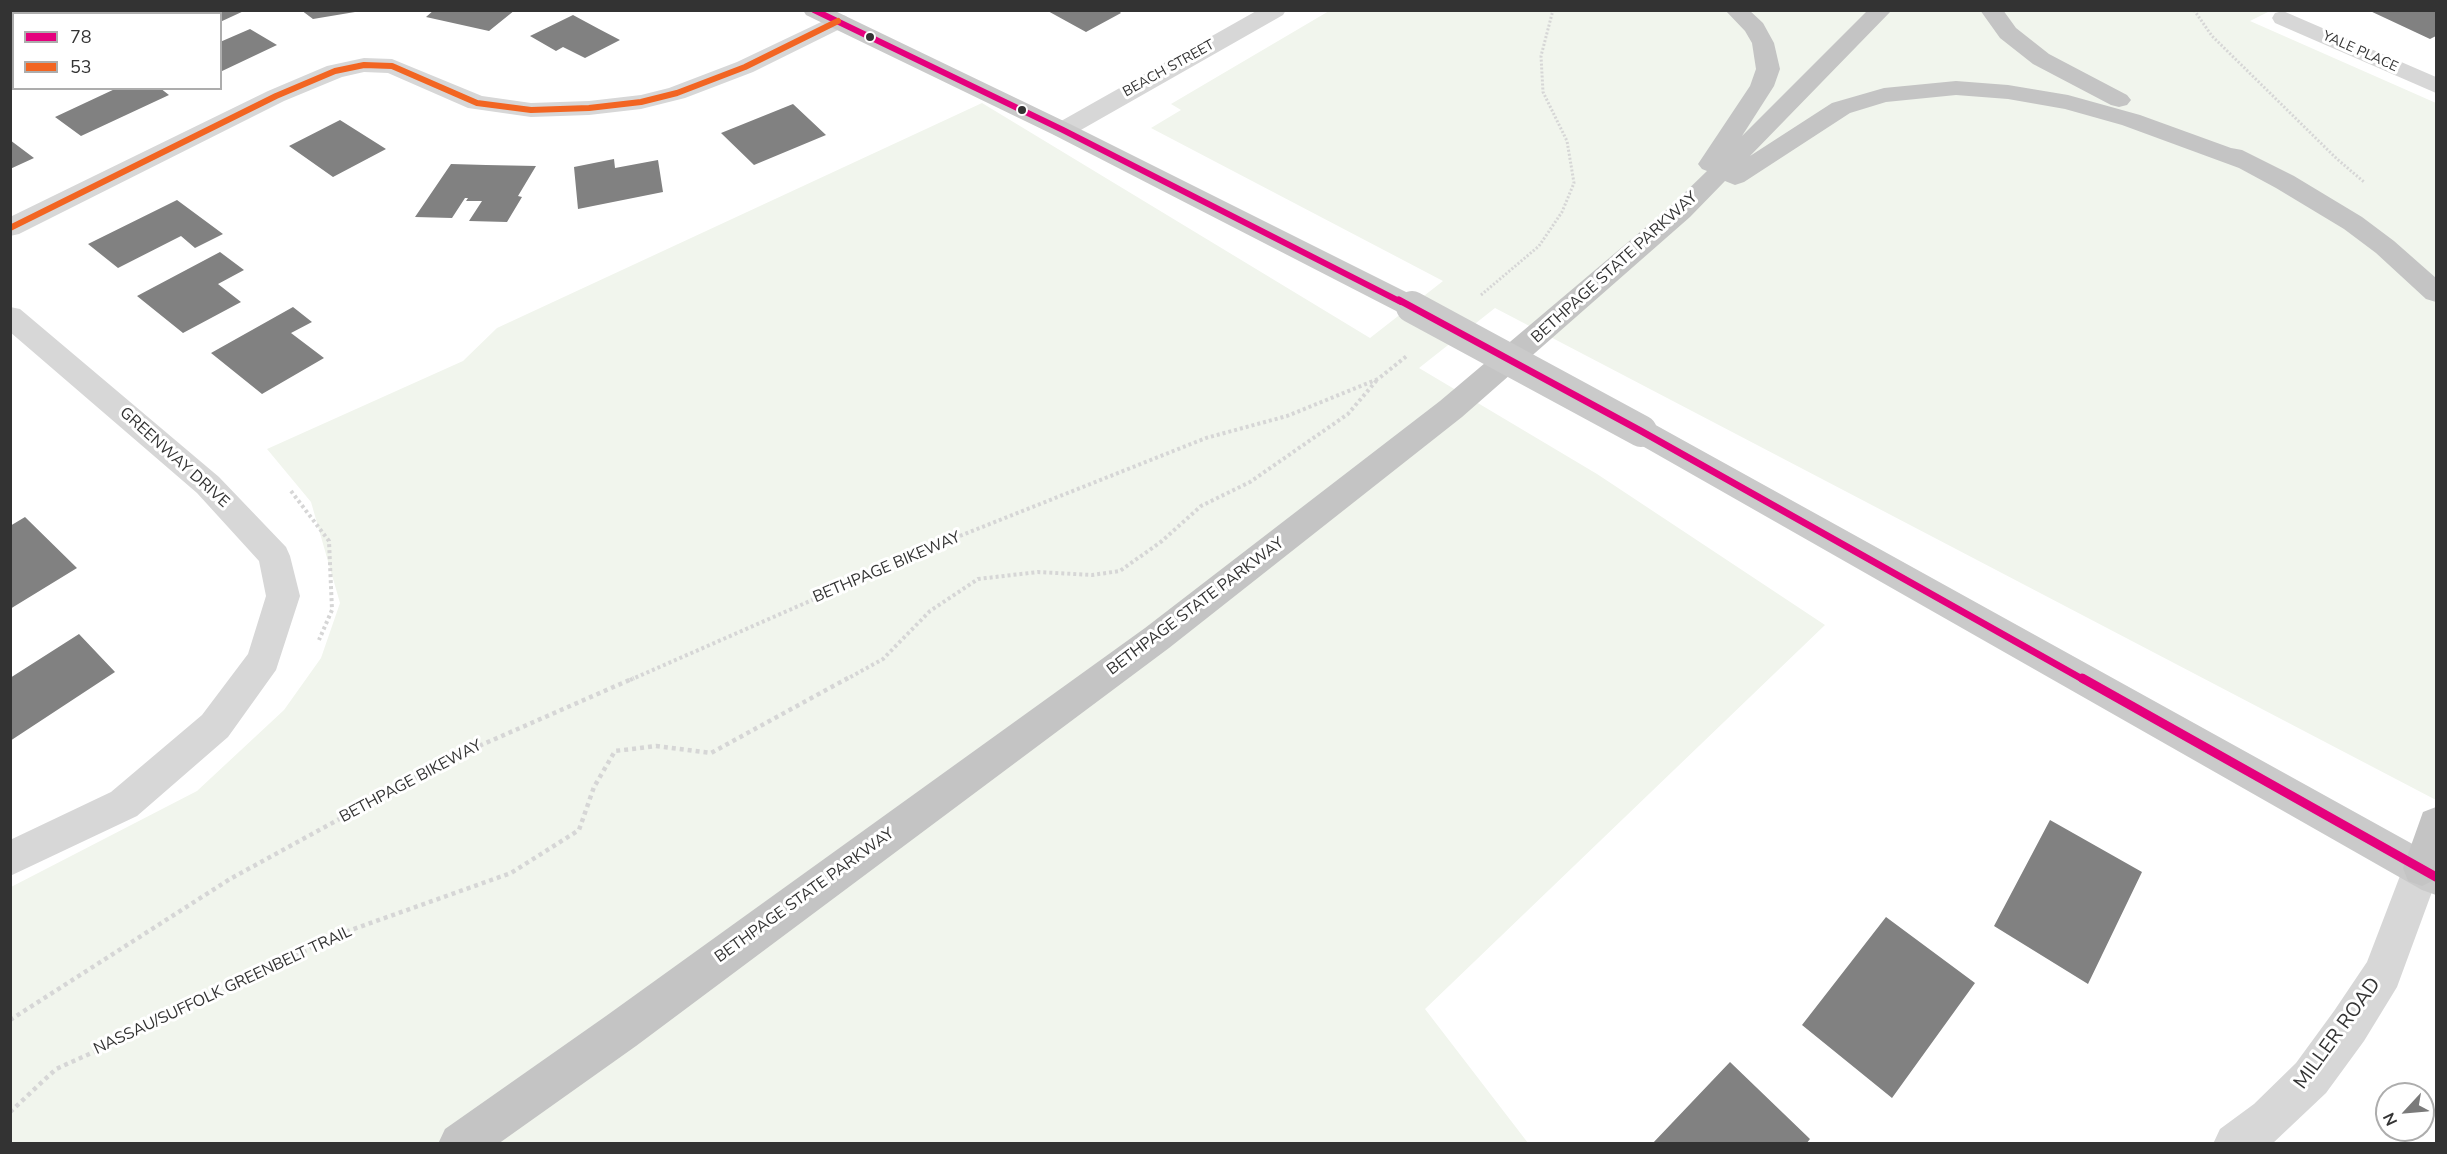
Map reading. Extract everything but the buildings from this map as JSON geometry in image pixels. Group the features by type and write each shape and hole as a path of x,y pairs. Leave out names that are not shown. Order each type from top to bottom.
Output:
{"highway":[{"path":"1681,211 1762,86 1768,69 1763,43 1755,28 1736,10"},
{"name":"BETHPAGE STATE PARKWAY","path":"460,1143 621,1031 1175,624 1451,409 1681,211 1881,10"},
{"path":"1991,10 2008,33 2022,46 2051,65 2088,86 2254,165 2353,223 2385,247 2436,293"},
{"path":"1681,211 1841,108 1884,95 1930,89 1983,89 2068,102 2131,120 2254,165"},
{"path":"2432,873 2436,824"}],"main road":[{"path":"814,10 1063,130 1412,307 1641,431 2432,873"}],"street":[{"name":"BEACH STREET","path":"1063,130 1275,10"},
{"name":"YALE PLACE","path":"2283,18 2436,86"},
{"path":"10,228 276,96 335,71 364,65 392,66 477,103 531,110 589,108 641,102 677,93 745,67 838,21"},
{"name":"GREENWAY DRIVE","path":"10,316 208,485 274,556 283,596 264,660 215,726 124,804 10,859"},
{"name":"MILLER ROAD","path":"2235,1143 2269,1119 2311,1078 2349,1026 2383,973 2432,873"}],"path":[{"path":"1477,298 1539,246 1562,212 1574,183 1567,141 1543,92 1541,56 1553,10"},
{"path":"2194,10 2212,36 2337,159 2364,182"},
{"name":"BETHPAGE BIKEWAY","path":"10,1020 230,879 447,760 942,543 1206,438 1287,416 1377,379 1414,350"},
{"name":"NASSAU/SUFFOLK GREENBELT TRAIL","path":"10,1112 56,1069 198,1005 334,936 511,873 579,830 594,787 615,751 656,746 711,753 761,728 883,659 930,611 978,579 1038,572 1092,575 1120,571 1162,541 1201,506 1250,482 1348,414 1377,379"}],"shaded area":[{"path":"1329,11 2270,11 2250,21 2436,103 2436,800 1495,308 1419,368 1597,474 1825,625 1425,1009 1528,1143 11,1144 11,887 197,791 284,710 321,658 340,603 311,502 267,449 463,361 497,328 982,103 1370,338 1443,281 1151,128 1181,110 1171,104"}],"transit line":[{"name":"78","path":"814,10 1063,130 1412,307 1641,431 2436,877"},
{"name":"53","path":"10,228 276,96 335,71 364,65 392,66 477,103 531,110 589,108 641,102 677,93 745,67 838,21"}]}
